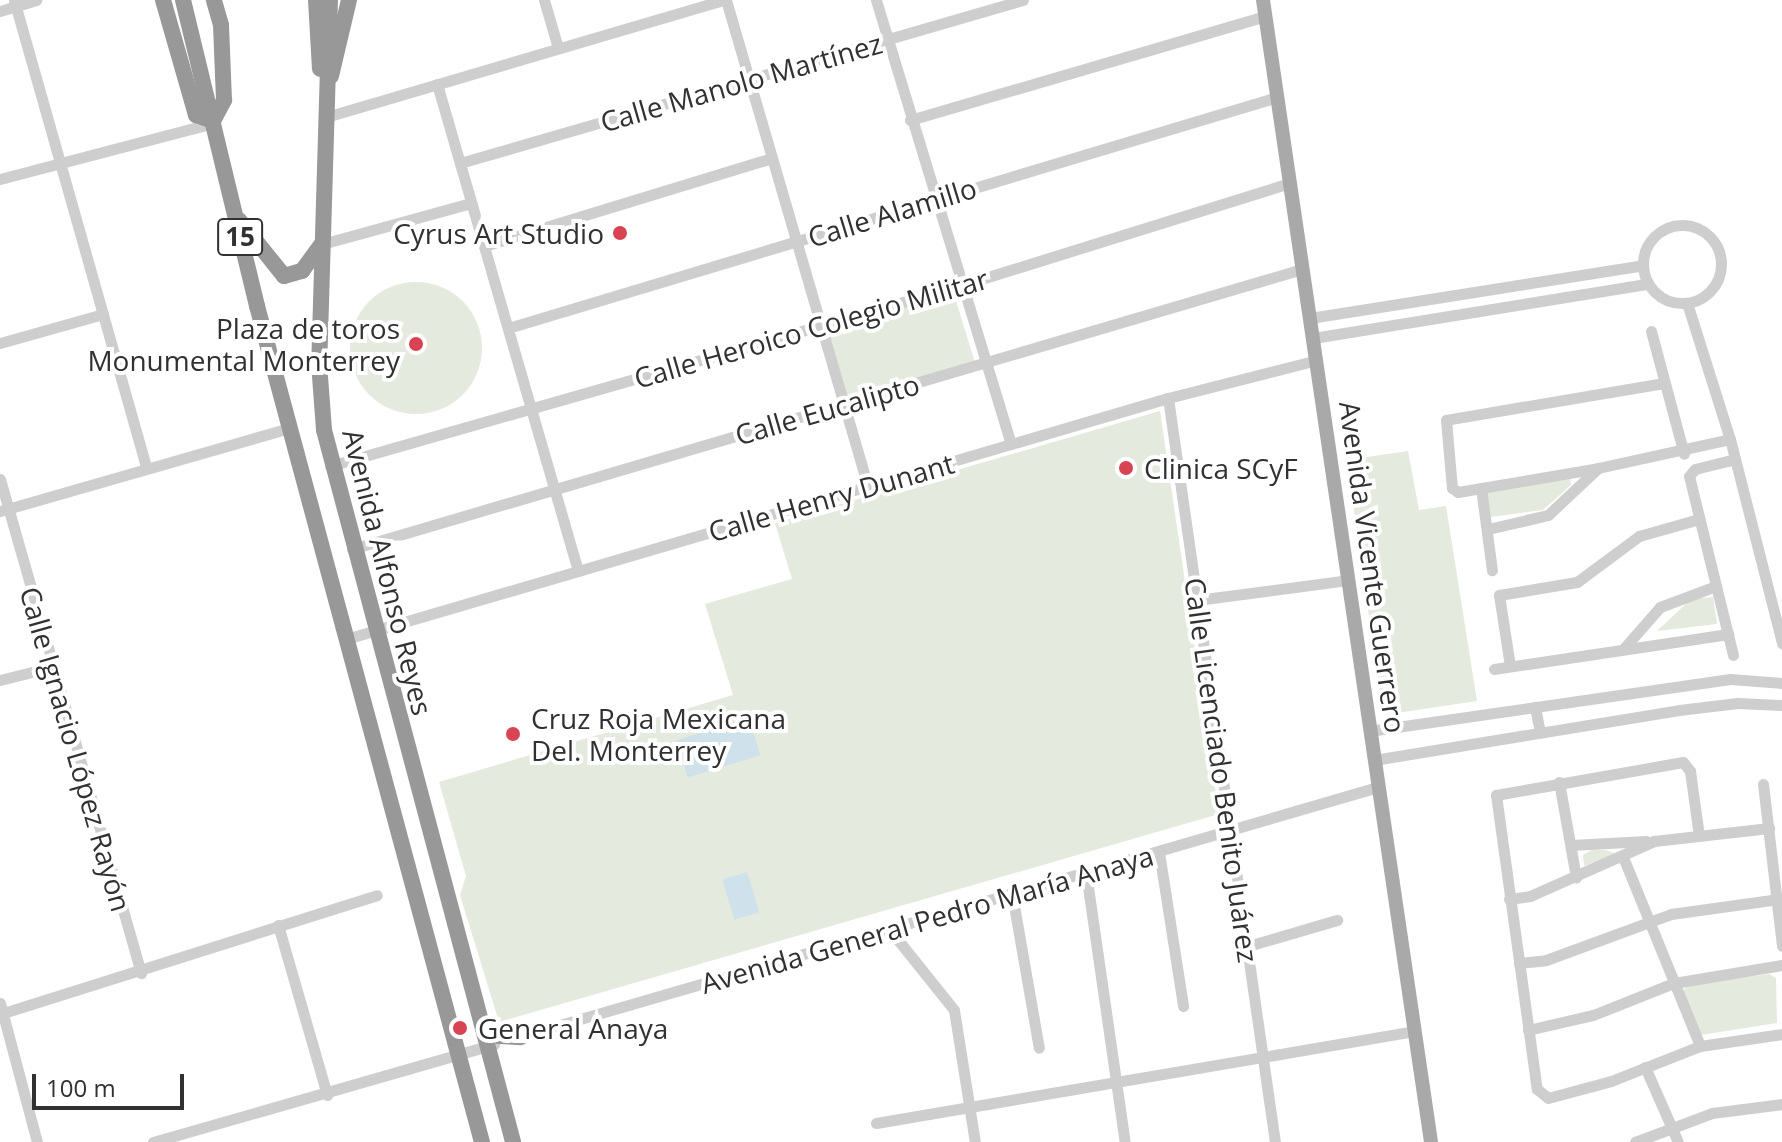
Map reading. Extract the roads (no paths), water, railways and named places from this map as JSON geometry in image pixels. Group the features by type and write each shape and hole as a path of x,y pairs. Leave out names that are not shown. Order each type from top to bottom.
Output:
{"highway":[{"path":"163,0 196,115 213,122 224,100 221,25 214,0"},
{"name":"15","path":"183,0 233,212 290,428"},
{"path":"192,31 195,0"},
{"path":"316,0 317,49 326,89"},
{"name":"Avenida Alfonso Reyes","path":"330,0 319,363 330,466 513,1142"},
{"path":"326,89 349,0"},
{"path":"233,212 284,276 302,271 322,244"},
{"name":"Avenida Alfonso Reyes","path":"290,428 482,1142"},
{"path":"476,1011 494,1034 521,1037"}],"main road":[{"name":"Avenida Vicente Guerrero","path":"1263,0 1431,1142"}],"street":[{"path":"0,11 15,3 36,0"},
{"path":"544,0 558,48"},
{"path":"326,117 725,0 769,159 868,487"},
{"path":"876,0 959,286 1011,444"},
{"name":"Calle Manolo Martínez","path":"460,163 1023,0"},
{"path":"15,3 146,467"},
{"path":"910,120 1265,16"},
{"path":"437,84 578,571"},
{"name":"Calle Alamillo","path":"508,328 1277,97"},
{"path":"0,179 213,122"},
{"path":"484,246 769,159"},
{"name":"Calle Heroico Colegio Militar","path":"330,466 959,286 1290,183"},
{"path":"322,244 471,203"},
{"path":"1687,225 1708,234 1721,255 1719,279 1704,297 1687,303 1667,301 1648,284 1643,265 1648,245 1663,230 1687,225"},
{"path":"1310,318 1643,265"},
{"name":"Calle Eucalipto","path":"352,549 1302,269"},
{"path":"1313,338 1648,284"},
{"path":"1687,303 1731,442 1782,643"},
{"path":"0,343 103,314"},
{"path":"1651,331 1682,451"},
{"name":"Calle Henry Dunant","path":"346,639 1168,398 1317,360"},
{"path":"1664,383 1446,420 1452,488 1458,492 1731,442"},
{"name":"Calle Licenciado Benito Juárez","path":"1168,398 1275,1142"},
{"path":"4,510 290,428"},
{"path":"1733,655 1699,519 1691,472 1735,459"},
{"path":"1488,529 1548,515 1598,468"},
{"name":"Calle Ignacio López Rayón","path":"0,479 4,510 141,973"},
{"path":"1481,488 1492,570"},
{"path":"1510,666 1499,595 1577,582 1639,536 1699,519"},
{"path":"1197,600 1348,580"},
{"path":"1625,647 1660,607 1716,586"},
{"path":"1494,669 1728,634"},
{"path":"0,680 52,667"},
{"path":"1369,731 1730,679 1782,683"},
{"path":"1374,760 1738,703 1782,705"},
{"path":"1535,707 1540,733"},
{"path":"1699,836 1690,771 1683,762 1498,793 1495,804 1537,1089 1548,1098 1700,1046 1782,1034"},
{"path":"1559,782 1576,877"},
{"path":"1763,784 1779,899 1782,946"},
{"name":"Avenida General Pedro María Anaya","path":"153,1142 327,1095 1378,787"},
{"path":"1571,845 1654,841 1769,828"},
{"path":"1509,899 1576,877 1654,841"},
{"path":"1159,852 1183,1006"},
{"path":"1623,857 1700,1046"},
{"path":"1086,873 1125,1142"},
{"path":"1012,894 1039,1048"},
{"path":"37,1142 1,1010 141,973 278,925 377,895"},
{"path":"1519,963 1546,960 1649,921 1779,899"},
{"path":"1248,946 1337,920"},
{"path":"278,925 327,1095"},
{"path":"890,930 954,1010 975,1142"},
{"path":"1528,1030 1593,1015 1674,983 1782,965"},
{"path":"876,1123 1415,1031"},
{"path":"1645,1067 1678,1142"},
{"path":"1635,1142 1712,1113 1782,1104"}],"place":[{"name":"Cyrus Art Studio","path":"620,233"},
{"name":"Plaza de toros Monumental Monterrey","path":"416,344"},
{"name":"Clinica SCyF","path":"1126,468"},
{"name":"Cruz Roja Mexicana Del. Monterrey","path":"513,734"},
{"name":"General Anaya","path":"460,1028"}]}
